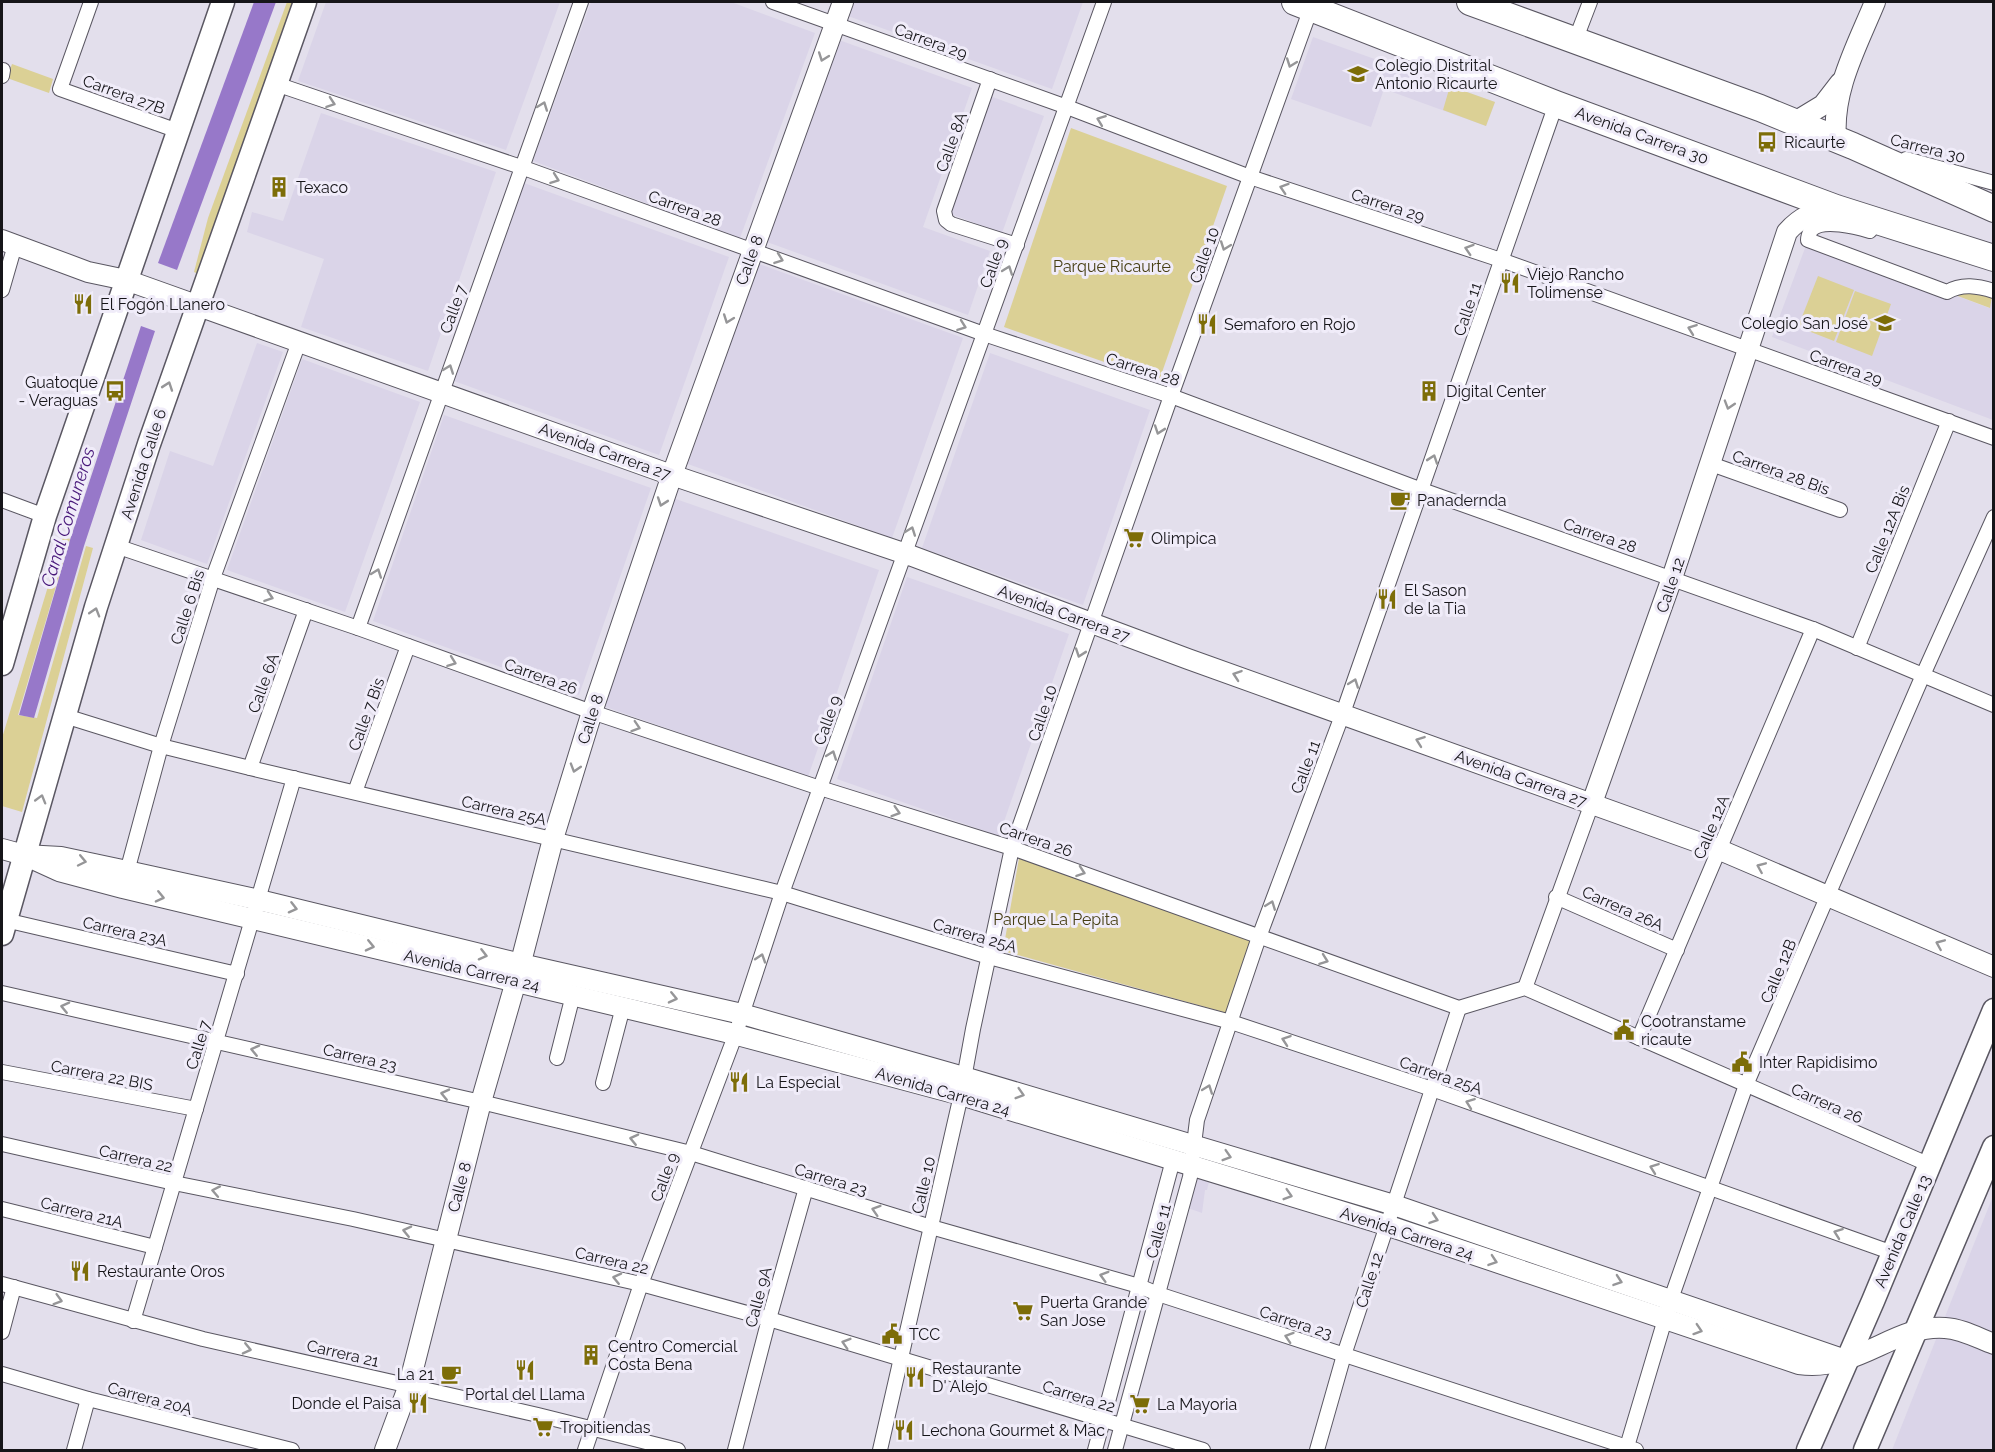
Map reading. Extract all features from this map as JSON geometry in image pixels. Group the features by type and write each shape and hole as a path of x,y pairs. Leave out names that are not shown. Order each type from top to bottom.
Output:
{"highway":[{"path":"1470,2 1795,122 1994,209"},
{"name":"Avenida Carrera 30","path":"1303,5 1556,104 1836,208 1994,258"}],"main road":[{"path":"2,664 45,516 223,2"},
{"name":"Avenida Calle 6","path":"3,927 148,444 305,2"},
{"name":"Calle 8","path":"385,1450 409,1385 481,1102 519,973 553,839 592,712 672,475 843,2"},
{"path":"1845,143 1835,118 1843,78 1875,2"},
{"path":"1795,122 1823,105 1843,78"},
{"name":"Calle 12","path":"1592,803 1711,464 1787,232 1796,221 1808,215 1836,208"},
{"name":"Avenida Carrera 27","path":"2,228 92,261 126,280"},
{"name":"Avenida Carrera 27","path":"8,243 88,272 126,280 672,475 903,553 1592,803 1720,850 1994,968"},
{"name":"Avenida Carrera 24","path":"2,849 24,855 61,857 125,879 519,973 742,1014 963,1086 1182,1163 1386,1225 1799,1364 1816,1366 1848,1360 1916,1331 1946,1328 1994,1344"},
{"name":"Avenida Carrera 24","path":"519,973 573,995 963,1086 1194,1146 1394,1205 1848,1360"},
{"name":"Avenida Calle 13","path":"1808,1450 1893,1253 1924,1163 1994,1010"},
{"path":"1865,1450 1994,1147"},
{"path":"1571,1288 1579,1268"}],"street":[{"name":"Carrera 27B","path":"91,2 60,89 178,131"},
{"name":"Calle 7","path":"358,628 581,2"},
{"name":"Carrera 29","path":"773,2 1067,107 1250,177 1501,260 1994,438"},
{"name":"Calle 9","path":"585,1450 641,1284 736,1034 782,893 903,553 1104,2"},
{"path":"1575,41 1590,2"},
{"name":"Calle 10","path":"880,1450 963,1086 1012,848 1250,177 1303,5"},
{"name":"Calle 8A","path":"990,79 944,215 951,224 1017,245"},
{"name":"Carrera 28","path":"276,84 521,167 984,334 1171,396 1422,490 1813,629 1994,705"},
{"name":"Calle 11","path":"1095,1450 1139,1286 1182,1163 1194,1146 1197,1120 1259,938 1343,713 1556,104"},
{"name":"Carrera 30","path":"1845,143 1994,183"},
{"path":"1994,266 1857,227 1820,225 1811,231 1808,240 1947,292 1964,286 1994,291"},
{"path":"2,290 8,243"},
{"name":"Calle 6 Bis","path":"125,879 161,746 213,578 300,342"},
{"name":"Calle 12A Bis","path":"1857,648 1948,421"},
{"name":"Carrera 28 Bis","path":"1711,464 1840,510"},
{"path":"2,500 45,516"},
{"name":"Calle 12B","path":"1630,1450 1671,1299 1746,1085 1923,675 1994,517"},
{"name":"Carrera 26","path":"116,546 820,789 1012,848 1459,1008"},
{"name":"Calle 6A","path":"250,768 306,610"},
{"name":"Calle 12A","path":"1639,1038 1813,629"},
{"name":"Calle 7 Bis","path":"355,792 408,646"},
{"name":"Carrera 25A","path":"65,716 161,746 250,768 782,893 989,957 1231,1022 1432,1089 1893,1253"},
{"name":"Calle 7","path":"133,1320 294,778"},
{"name":"Calle 12","path":"1525,988 1556,897 1592,803"},
{"name":"Carrera 26A","path":"1556,897 1677,950"},
{"name":"Carrera 23A","path":"3,927 237,974"},
{"path":"1459,1008 1525,988"},
{"name":"Carrera 26","path":"1525,988 1924,1163"},
{"name":"Carrera 23","path":"2,993 481,1102 691,1153 931,1227 1139,1286 1630,1450"},
{"path":"557,1058 573,995"},
{"path":"603,1083 623,1007"},
{"name":"Calle 12","path":"1317,1450 1344,1355 1459,1008"},
{"name":"Carrera 22 BIS","path":"2,1072 196,1110"},
{"name":"Carrera 22","path":"2,1144 641,1284 769,1319 1203,1450"},
{"name":"Calle 11","path":"1115,1450 1158,1294 1182,1163"},
{"name":"Calle 9A","path":"735,1450 806,1188"},
{"name":"Carrera 21A","path":"2,1209 155,1247"},
{"path":"2,1332 8,1286"},
{"name":"Carrera 21","path":"8,1286 203,1339 594,1428 671,1450"},
{"name":"Carrera 20A","path":"2,1374 284,1450"},
{"path":"74,1450 88,1399"}],"shaded area":[{"path":"254,2 276,2 177,270 158,263"},
{"path":"326,2 560,2 506,150 298,81"},
{"path":"591,2 731,2 815,33 740,238 533,161"},
{"path":"853,2 1083,2 1052,89 848,16"},
{"name":"Colegio Distrital Antonio Ricaurte","path":"1313,37 1495,102 1486,126 1384,89 1371,127 1291,99"},
{"path":"839,40 972,88 923,227 990,251 968,315 767,242"},
{"path":"990,96 1044,116 1002,233 948,213"},
{"path":"321,113 496,172 428,371 301,327 324,259 247,232 252,212 283,221"},
{"path":"524,183 729,257 659,455 454,381"},
{"name":"Colegio San José","path":"1808,240 1989,308 1993,298 1993,420 1772,337"},
{"path":"759,264 963,338 892,538 688,464"},
{"path":"141,326 155,331 84,546 34,718 19,715 70,540"},
{"path":"257,343 283,352 207,564 141,540 170,451 213,466"},
{"path":"990,353 1150,410 1083,605 922,548"},
{"path":"302,359 420,402 345,612 227,570"},
{"path":"444,415 651,488 579,695 373,621"},
{"path":"673,498 879,570 808,777 603,706"},
{"path":"907,577 1069,634 999,836 837,779"},
{"path":"1194,1172 1210,1177 1207,1190 1205,1190 1202,1213 1185,1207"},
{"path":"1993,1196 1993,1450 1892,1450"}],"green space":[{"path":"287,2 296,2 198,274 194,272 208,218"},
{"path":"12,64 53,79 49,93 7,78"},
{"path":"1450,86 1495,102 1486,126 1443,110"},
{"name":"Parque Ricaurte","path":"1071,128 1227,186 1159,381 1004,327"},
{"path":"1818,276 1854,290 1834,341 1798,327"},
{"path":"1855,291 1891,304 1872,356 1836,342"},
{"path":"1993,291 1990,308 1947,292"},
{"path":"63,537 70,539 18,715 37,718 86,546 93,548 22,812 2,806 2,738"},
{"name":"Parque La Pepita","path":"1019,858 1251,941 1227,1013 1003,951"}],"place":[{"name":"Colegio Distrital Antonio Ricaurte","path":"1358,74"},
{"name":"Ricaurte","path":"1767,142"},
{"name":"Texaco","path":"279,187"},
{"name":"Viejo Rancho Tolimense","path":"1510,283"},
{"name":"El Fogón Llanero","path":"83,304"},
{"name":"Colegio San José","path":"1885,323"},
{"name":"Semaforo en Rojo","path":"1207,324"},
{"name":"Guatoque - Veraguas","path":"115,391"},
{"name":"Digital Center","path":"1429,391"},
{"name":"Panadernda","path":"1400,500"},
{"name":"Olimpica","path":"1134,538"},
{"name":"El Sason de la Tia","path":"1387,599"},
{"name":"Cootranstame ricaute","path":"1624,1030"},
{"name":"Inter Rapidisimo","path":"1742,1062"},
{"name":"La Especial","path":"739,1082"},
{"name":"Restaurante Oros","path":"80,1271"},
{"name":"Puerta Grande San Jose","path":"1023,1311"},
{"name":"TCC","path":"892,1334"},
{"name":"Centro Comercial Costa Bena","path":"591,1355"},
{"name":"Portal del Llama","path":"525,1370"},
{"name":"La 21","path":"451,1374"},
{"name":"Restaurante D' Alejo","path":"915,1377"},
{"name":"Donde el Paisa","path":"418,1403"},
{"name":"La Mayoria","path":"1140,1404"},
{"name":"Tropitiendas","path":"543,1427"},
{"name":"Lechona Gourmet & Mac","path":"904,1430"}],"water label":[{"name":"Canal Comuneros","path":"68,517"}]}
